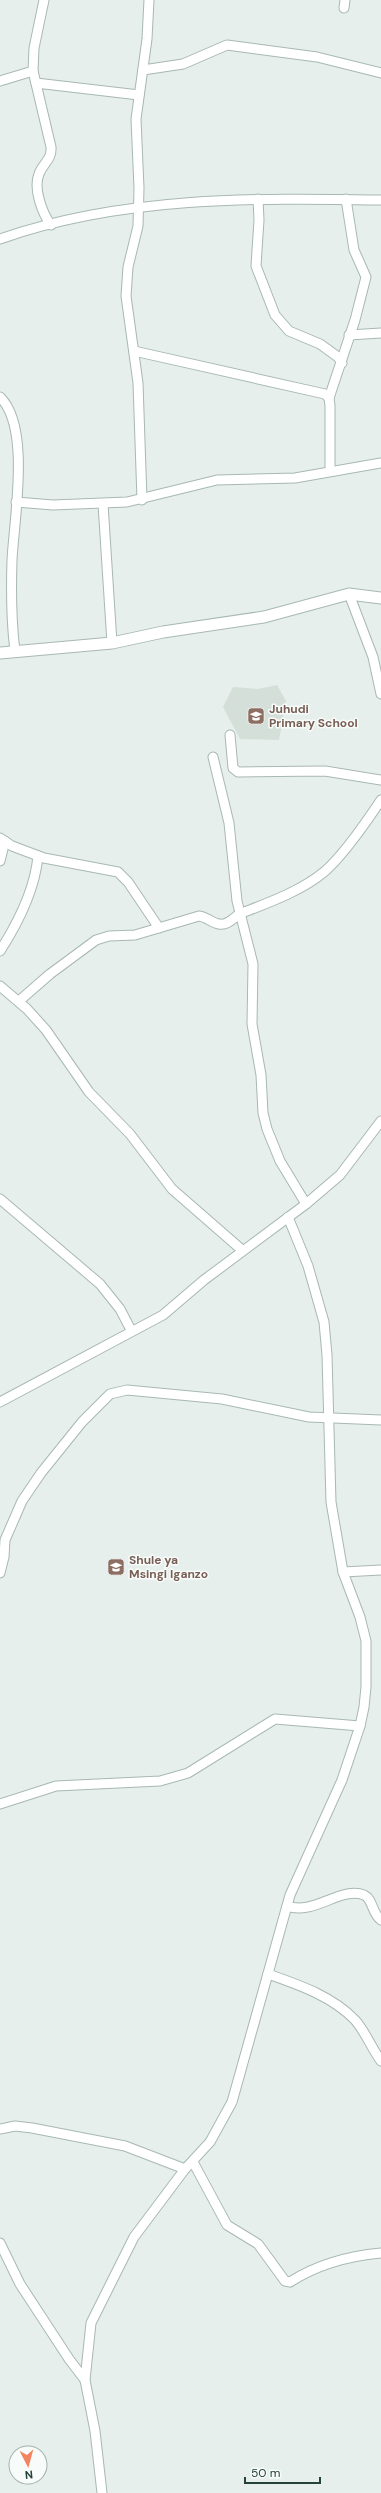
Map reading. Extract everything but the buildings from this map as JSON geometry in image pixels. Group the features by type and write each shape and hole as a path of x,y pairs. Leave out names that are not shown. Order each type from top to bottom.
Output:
{"street":[{"path":"44,0 34,48 33,71 52,152 50,159 39,172 37,185 43,212 51,225"},
{"path":"142,500 141,442 134,351 126,296 128,267 138,226 139,206 136,127 150,11 149,0"},
{"path":"143,70 183,64 227,44 317,58 381,73"},
{"path":"0,81 33,71"},
{"path":"36,83 139,95"},
{"path":"0,239 51,225 139,206 258,199 381,200"},
{"path":"258,199 259,220 256,266 275,315 289,331 320,344 338,357 342,363"},
{"path":"330,471 329,398 342,363 366,277 354,250 346,199"},
{"path":"349,335 381,333"},
{"path":"134,351 325,394 329,398"},
{"path":"0,397 11,411 17,434 16,502 11,595 15,651"},
{"path":"16,502 53,505 103,504 142,500 217,480 288,478 381,463"},
{"path":"103,504 112,643"},
{"path":"0,653 112,643 163,632 264,617 349,594 381,598"},
{"path":"349,594 374,657 381,694"},
{"path":"230,735 232,768 238,772 310,770 381,780"},
{"path":"213,758 227,810 240,914 253,964 252,1024 259,1062 265,1122 283,1168 306,1204"},
{"path":"19,1001 50,974 96,940 109,936 135,935 199,916 207,917 218,924 225,924 240,914 290,892 325,871 335,861 381,800"},
{"path":"0,861 3,839 38,856 63,863 118,872 128,882 159,928"},
{"path":"0,951 26,902 35,878 38,856"},
{"path":"0,986 19,1001 46,1030 89,1092 130,1134 168,1184 242,1250"},
{"path":"0,1402 131,1330 163,1315 242,1250 306,1204 340,1175 381,1121"},
{"path":"0,1199 100,1284 120,1309 131,1330"},
{"path":"102,2493 95,2431 85,2380 91,2322 108,2285 134,2237 185,2169 210,2142 232,2102 286,1906 299,1874 329,1812 360,1726 366,1687 366,1641 360,1617 343,1572 331,1502 329,1419 324,1322 308,1266 288,1217"},
{"path":"0,1573 5,1540 22,1500 41,1473 82,1422 110,1394 127,1390 222,1399 287,1413 329,1419 381,1420"},
{"path":"343,1572 381,1570"},
{"path":"0,1804 56,1786 160,1781 174,1778 188,1773 275,1718 360,1726"},
{"path":"286,1906 304,1909 344,1896 359,1894 365,1895 369,1900 376,1916 381,1920"},
{"path":"268,1974 309,1989 344,2010 356,2021 381,2061"},
{"path":"0,2129 15,2126 26,2127 125,2146 185,2169"},
{"path":"193,2162 227,2225 258,2244 285,2281 290,2282 312,2268 329,2263 381,2253"},
{"path":"0,2242 20,2284 69,2359 85,2380"}],"shaded area":[{"name":"Juhudi Primary School","path":"277,685 286,701 279,740 240,739 223,707 233,687 258,689"}],"place":[{"name":"Juhudi Primary School","path":"256,716"},
{"name":"Shule ya Msingi Iganzo","path":"116,1567"}]}
